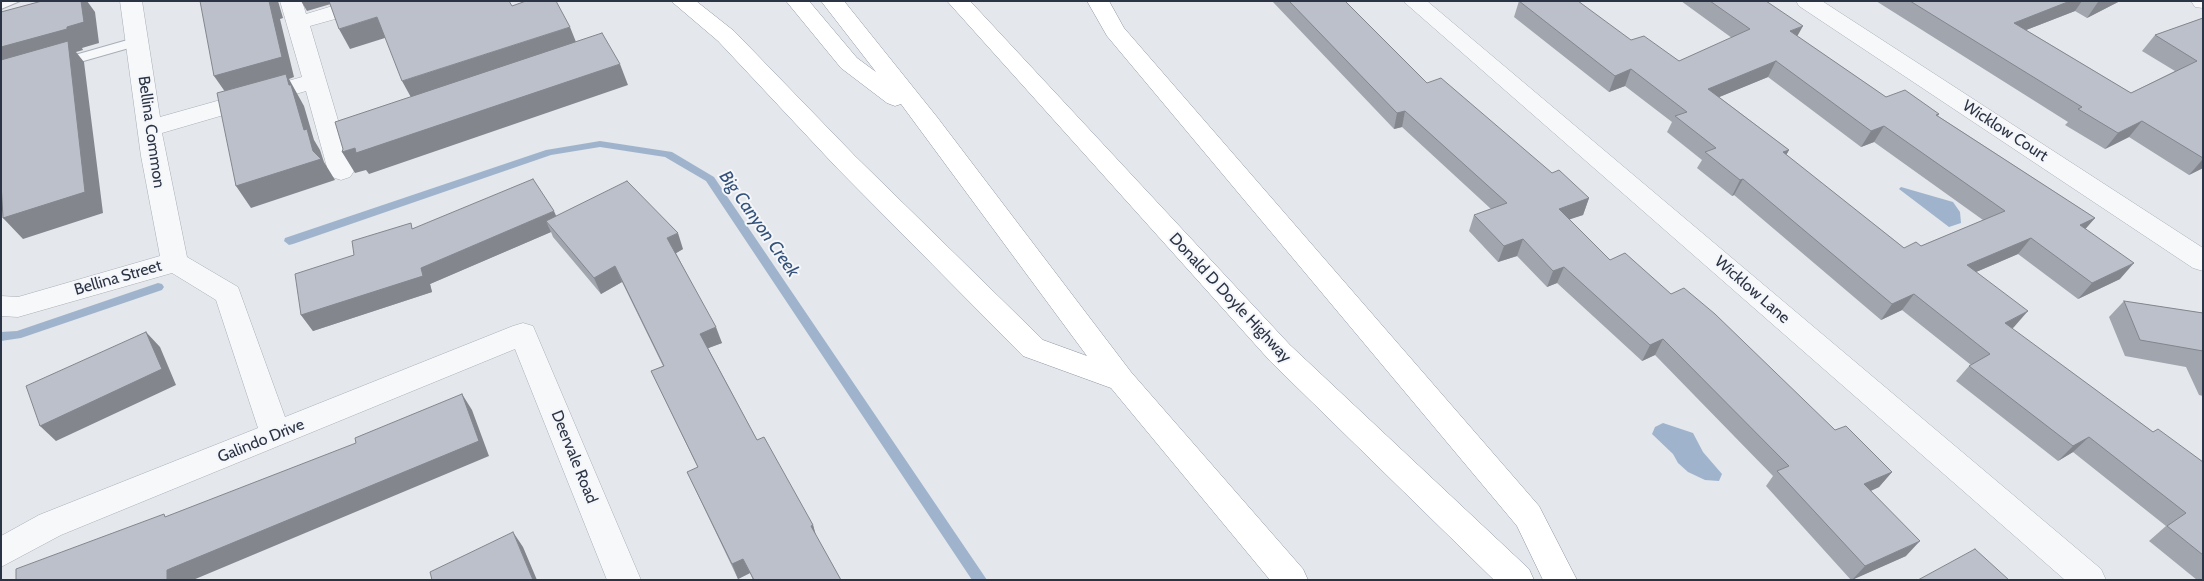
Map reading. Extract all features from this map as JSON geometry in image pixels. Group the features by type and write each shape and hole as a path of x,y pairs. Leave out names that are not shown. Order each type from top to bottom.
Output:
{"highway":[{"path":"682,1 726,36 853,168 1033,348 1120,380"},
{"path":"797,1 849,63 928,123"},
{"path":"832,1 928,123 1120,380 1290,580"},
{"name":"Donald D Doyle Highway","path":"958,1 1280,353 1518,580"},
{"path":"1098,1 1115,31 1528,516 1560,580"}],"street":[{"name":"Bellina Common","path":"131,1 162,207 175,262"},
{"path":"341,171 294,12 374,1"},
{"name":"Wicklow Lane","path":"1414,1 2089,580"},
{"name":"Wicklow Court","path":"1807,1 2203,261"},
{"path":"150,128 313,81"},
{"path":"331,138 396,117"},
{"name":"Bellina Street","path":"1,306 18,307 175,262 228,294 276,436"},
{"name":"Galindo Drive","path":"1,553 50,525 276,436 524,334"},
{"name":"Deervale Road","path":"524,334 624,580"}],"lane":[{"path":"1,5 14,1"},
{"path":"47,67 138,41"}],"water":[{"path":"1901,187 1953,202 1960,212 1961,223 1949,227 1899,189"},
{"path":"1663,423 1693,433 1703,452 1722,474 1719,481 1705,480 1688,472 1678,463 1673,454 1652,434 1655,427"}],"building":[{"path":"42,1 81,1 84,22 67,27 67,29 1,47 1,12"},
{"path":"200,1 269,1 282,57 214,76"},
{"path":"329,1 509,1 512,6 526,1 556,1 570,27 402,81 377,17 339,29"},
{"path":"1289,1 1345,1 1427,83 1441,78 1552,173 1559,170 1589,198 1559,209 1610,260 1625,253 1671,294 1684,288 1715,314 1835,430 1846,426 1892,472 1864,484 1920,541 1865,566 1777,471 1789,466 1663,339 1650,345 1564,267 1553,271 1523,239 1504,246 1474,215 1507,203 1405,111 1397,113"},
{"path":"1519,1 1578,1 1631,40 1644,36 1679,61 1750,29 1710,1 1766,1 1803,26 1790,31 1886,97 1905,90 1939,114 1936,115 2095,218 2080,225 2134,263 2092,283 2031,238 1967,265 2028,311 2005,323 2153,432 2158,429 2203,462 2203,555 2167,526 2186,513 2089,437 2073,446 1969,366 1990,354 1914,294 1892,304 1743,179 1740,180 1705,152 1716,148 1675,116 1687,112 1631,69 1615,76","holes":["1776,61 1871,131 1884,126 2005,211 1921,246 1916,242 1904,248 1783,152 1789,150 1708,89"]},
{"path":"1910,1 2070,1 2014,23 2131,93 2197,61 2155,35 2203,18 2203,158 2142,121 2118,133 2078,109 2082,107"},
{"path":"602,33 620,64 356,153 355,148 342,152 343,149 335,122"},
{"path":"68,41 85,192 3,218 1,183 1,60"},
{"path":"286,74 304,130 307,129 313,151 321,159 236,186 217,93"},
{"path":"533,179 554,211 421,268 423,276 301,315 295,274 354,255 352,241 411,223 412,229"},
{"path":"627,181 678,233 667,238 716,327 700,334 757,440 764,437 841,580 754,580 743,559 732,564 687,472 698,467 651,371 664,366 615,266 594,278 546,221"},
{"path":"2124,301 2203,313 2203,351 2140,340"},
{"path":"146,332 162,369 40,426 26,386"},
{"path":"462,394 479,441 167,570 167,580 16,580 16,569 164,514 165,517 356,443 355,438"},
{"path":"513,532 533,580 432,580 430,572"},
{"path":"1975,549 2009,580 1918,580"}],"waterway":[{"name":"Big Canyon Creek","path":"289,241 550,152 600,144 668,154 710,179 980,580"},
{"name":"Big Canyon Creek","path":"1,337 17,335 158,287"}]}
